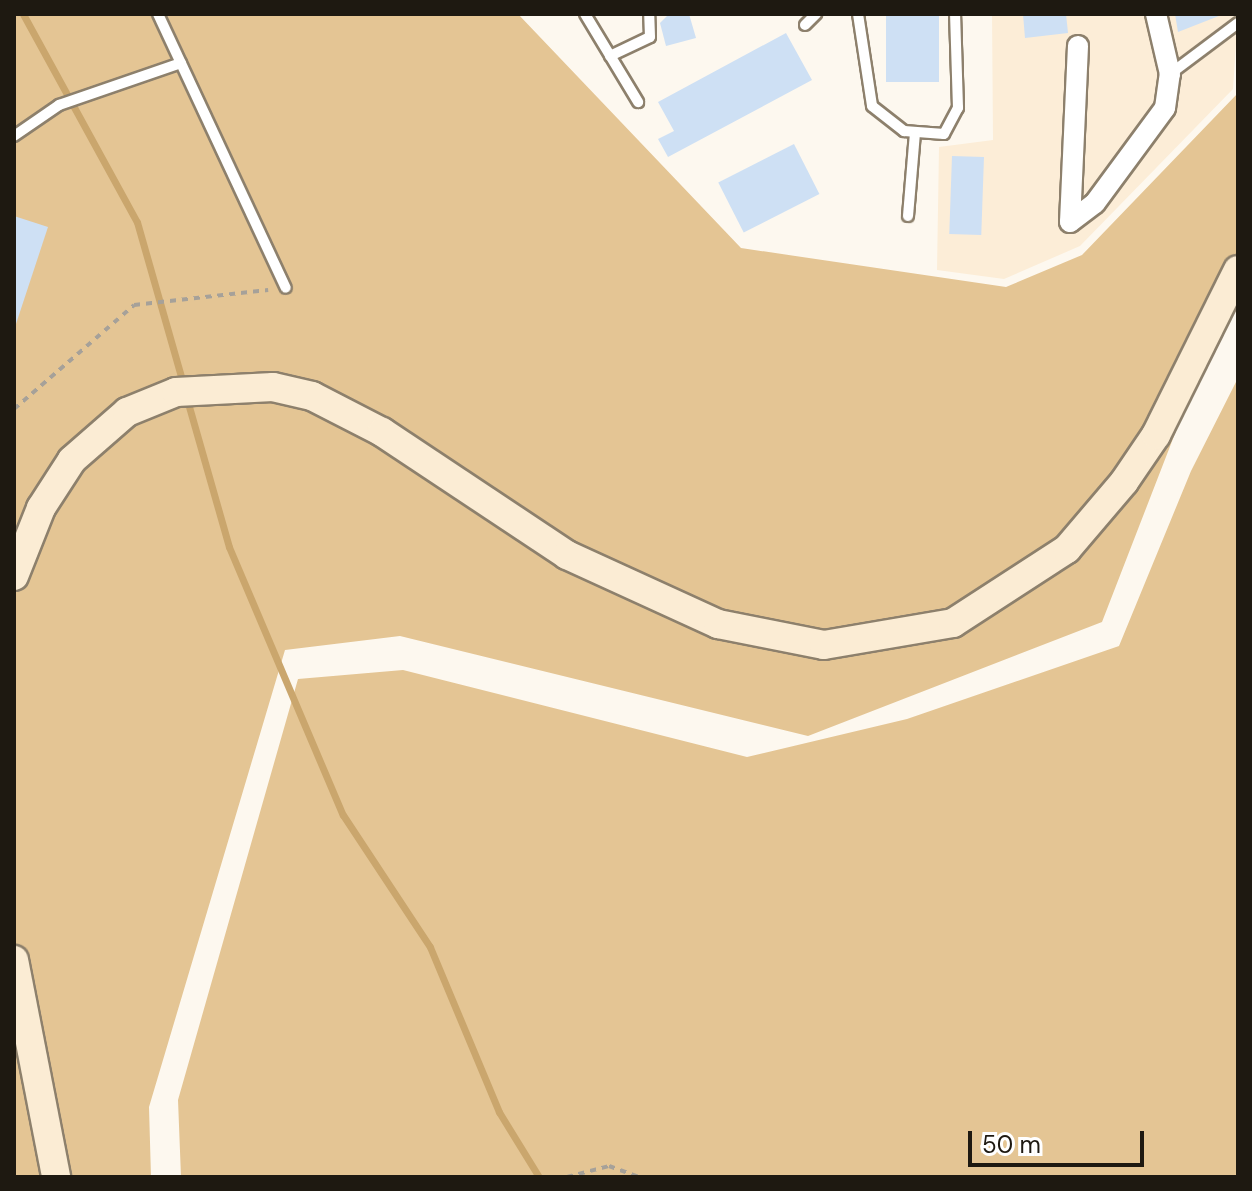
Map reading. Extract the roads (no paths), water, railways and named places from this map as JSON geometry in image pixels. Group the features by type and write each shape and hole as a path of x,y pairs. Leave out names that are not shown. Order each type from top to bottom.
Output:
{"main road":[{"path":"14,576 41,508 72,460 127,412 176,392 273,387 312,396 382,432 567,555 718,624 824,645 953,623 1067,549 1124,482 1156,435 1238,270"},
{"path":"14,960 56,1177"}],"street":[{"path":"1078,46 1070,222 1095,203 1160,115 1170,74 1156,14"}],"lane":[{"path":"158,14 286,288"},
{"path":"585,14 638,102"},
{"path":"610,56 650,37 649,14"},
{"path":"805,25 816,14"},
{"path":"858,14 872,106 915,133 944,134 953,126 955,14"},
{"path":"1170,74 1238,23"},
{"path":"14,136 59,105 181,63"},
{"path":"908,216 915,133"}],"waterway":[{"path":"23,14 137,222 183,384"},
{"path":"186,396 229,547 343,815 430,947 499,1112 539,1177"}]}
